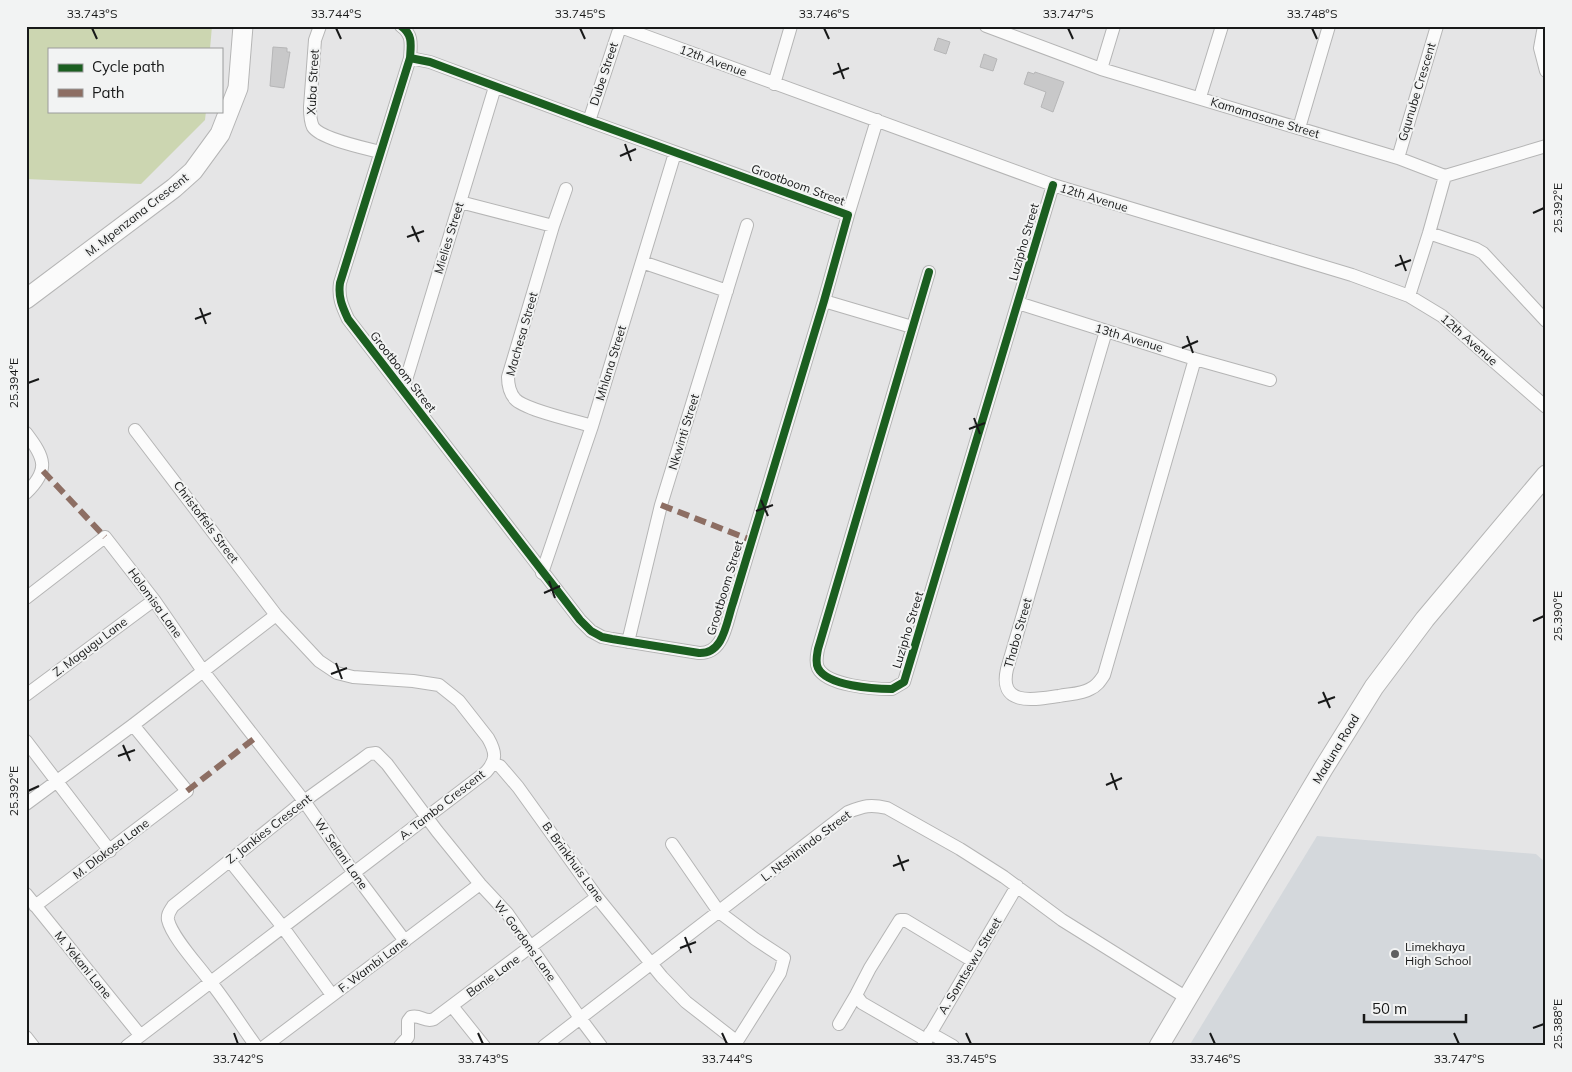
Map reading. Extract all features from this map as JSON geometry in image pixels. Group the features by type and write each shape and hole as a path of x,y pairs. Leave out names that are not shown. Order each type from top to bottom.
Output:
{"street":[{"name":"M. Mpenzana Crescent","path":"26,300 194,171 220,134 238,88 243,26"},
{"name":"Xuba Street","path":"320,26 315,40 310,107 310,117 314,127 317,132 326,136 380,152"},
{"path":"401,26 409,33 411,40 410,58"},
{"path":"774,84 791,26"},
{"name":"Kamamasane Street","path":"986,26 1007,30 1101,69 1398,158 1446,176"},
{"path":"1101,69 1114,26"},
{"path":"1200,98 1222,26"},
{"path":"1299,128 1329,26"},
{"name":"Gqunube Crescent","path":"1398,158 1437,26"},
{"path":"1544,26 1540,48 1546,71"},
{"name":"12th Avenue","path":"619,27 1053,185 1352,275 1409,296 1442,316 1546,407"},
{"name":"Dube Street","path":"589,121 619,27"},
{"name":"Grootboom Street","path":"848,214 675,153 430,62 410,58 340,283 339,293 342,307 348,318 542,573 591,631 602,637 628,642 706,653 716,648 720,643 877,120"},
{"name":"Mielies Street","path":"403,390 495,87"},
{"path":"1409,296 1446,176 1546,146"},
{"name":"Mhlana Street","path":"542,573 592,426 675,153"},
{"name":"Luzipho Street","path":"929,272 824,624 816,660 817,667 822,674 832,681 887,689 895,688 904,682 1053,185"},
{"name":"Machesa Street","path":"566,189 553,226 508,377 508,386 519,403 592,426"},
{"path":"460,202 553,226"},
{"name":"Nkwinti Street","path":"628,642 661,505 748,226"},
{"path":"1429,234 1483,253 1546,321"},
{"path":"642,262 727,291"},
{"path":"824,301 912,327"},
{"name":"13th Avenue","path":"1018,303 1195,359 1270,380"},
{"name":"Thabo Street","path":"1106,331 1007,669 1006,680 1008,689 1020,699 1032,700 1089,690 1098,684 1104,675 1195,359"},
{"name":"Christoffels Street","path":"135,430 276,614"},
{"path":"26,433 39,454 43,471 36,483 26,493"},
{"name":"Maduna Road","path":"1159,1046 1323,769 1374,687 1399,652 1546,475"},
{"name":"Holomisa Lane","path":"28,592 105,537 154,600 203,671"},
{"name":"Z. Magugu Lane","path":"26,695 154,600"},
{"path":"26,804 133,725 276,614"},
{"name":"A. Tambo Crescent","path":"127,1046 486,772 493,764 494,752 488,738 459,701 448,692 432,683 353,677 337,673 319,662 276,614"},
{"name":"W. Selani Lane","path":"203,671 304,801 354,873 405,941"},
{"name":"M. Dlokosa Lane","path":"35,906 187,791 133,725"},
{"path":"26,741 110,851"},
{"name":"Z. Jankies Crescent","path":"211,981 177,937 169,923 168,912 304,801 369,754 376,753 387,764 427,817"},
{"name":"B. Brinkhuis Lane","path":"493,764 500,766 518,787 597,897 662,977 686,1002 735,1043"},
{"name":"L. Ntshinindo Street","path":"544,1046 848,812 865,805 887,808 960,849 1017,886 1062,920 1187,998"},
{"name":"W. Gordons Lane","path":"427,817 480,884 507,913 601,1046"},
{"path":"672,844 719,912 755,940 784,958 780,973 735,1043"},
{"path":"230,861 282,926 332,995"},
{"name":"F. Wambi Lane","path":"265,1046 480,884"},
{"name":"A. Somtsewu Street","path":"927,1039 1017,886"},
{"name":"M. Yekani Lane","path":"26,894 140,1035"},
{"name":"Banie Lane","path":"400,1046 408,1036 408,1021 411,1016 431,1020 531,948 597,897"},
{"path":"838,1024 900,920 905,920 973,961"},
{"path":"211,981 256,1046"},
{"path":"856,995 862,1003 927,1039 953,1046"},
{"path":"452,1006 484,1046"},
{"path":"26,1037 33,1046"}],"shaded area":[{"name":"Limekhaya High School","path":"1317,836 1536,854 1546,863 1546,1046 1189,1046"}],"green space":[{"path":"26,26 212,26 210,48 48,48 48,112 206,112 205,120 141,184 26,179"}],"building":[{"path":"938,38 950,42 946,54 934,50"},
{"path":"273,47 287,48 287,52 290,52 284,88 270,86"},
{"path":"984,54 997,59 993,71 980,67"},
{"path":"1028,72 1034,74 1035,72 1064,82 1053,112 1041,107 1046,92 1024,84"}],"marked path":[{"path":"43,471 105,537"},
{"path":"661,505 751,540"},
{"path":"187,791 255,738"}],"cycle path":[{"path":"401,26 409,36 411,44 410,58 340,283 341,301 348,319 580,620 591,631 602,637 612,639 699,653 707,652 719,643 726,628 848,215 430,62 410,58"},
{"path":"929,272 816,658 818,668 823,674 841,683 892,689 904,682 1053,185"}],"place":[{"name":"Limekhaya High School","path":"1395,954"}]}
